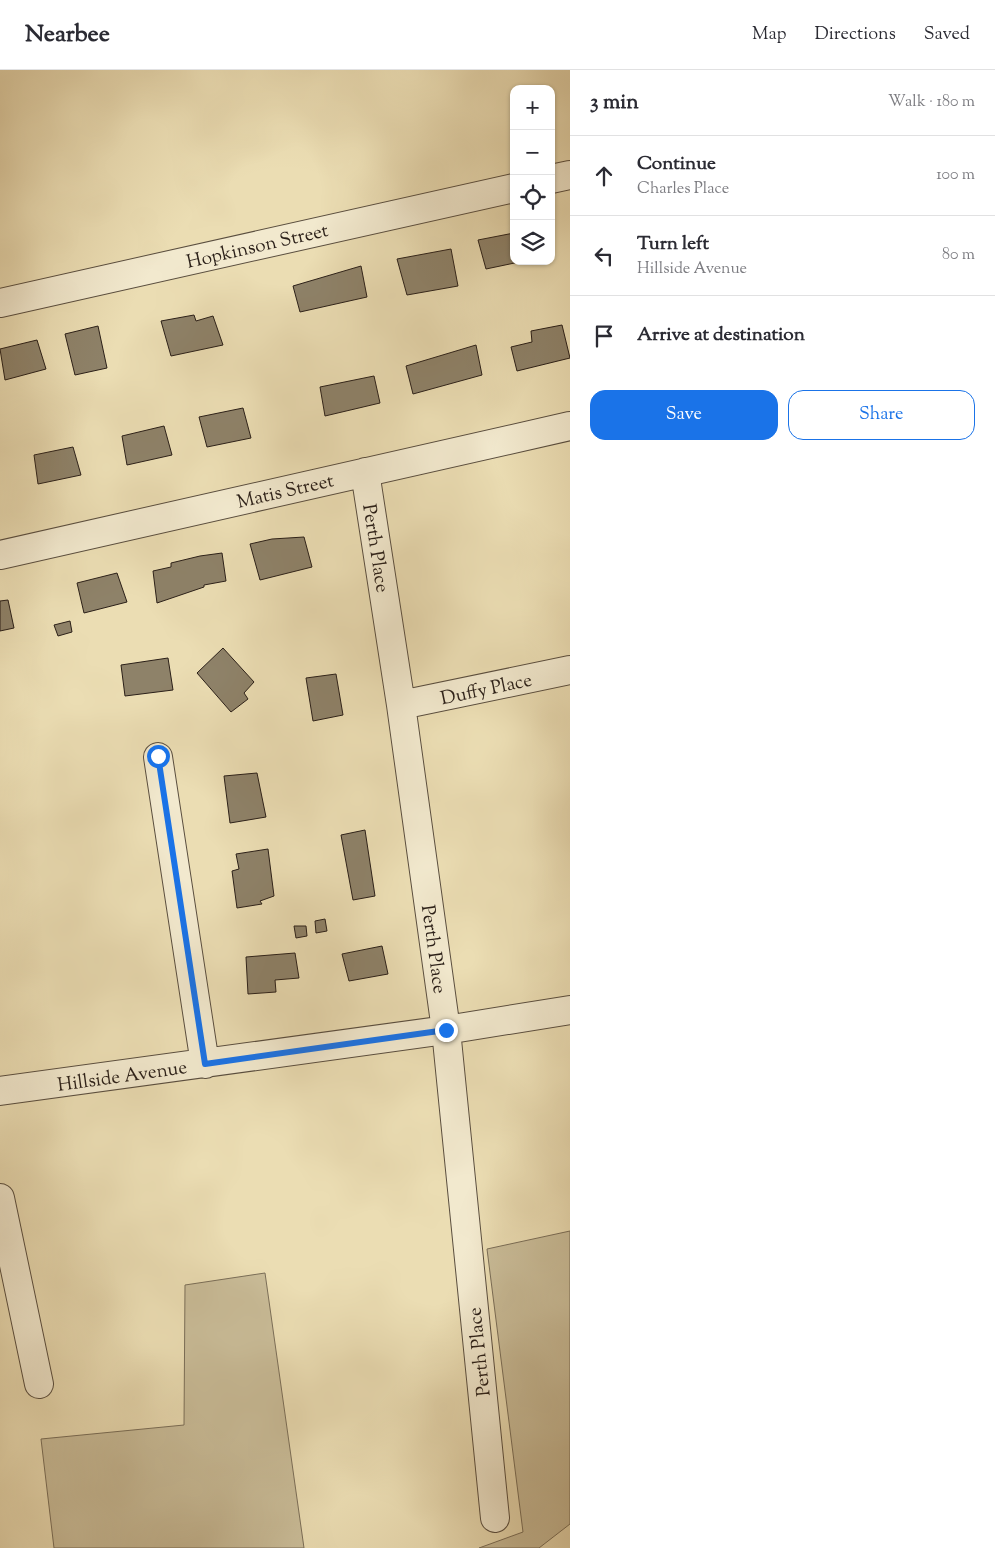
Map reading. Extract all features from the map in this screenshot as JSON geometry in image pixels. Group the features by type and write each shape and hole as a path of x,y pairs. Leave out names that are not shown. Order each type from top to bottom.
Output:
{"street":[{"path":"555,178 570,175"},
{"name":"Hopkinson Street","path":"0,303 510,189"},
{"name":"Matis Street","path":"0,555 570,426"},
{"name":"Perth Place","path":"365,472 401,705 446,1030 495,1518"},
{"name":"Duffy Place","path":"401,705 570,670"},
{"path":"158,756 205,1064"},
{"name":"Hillside Avenue","path":"0,1092 446,1030 570,1010"},
{"path":"0,1198 39,1384"}],"shaded area":[{"path":"570,1231 570,1524 539,1548 479,1548 523,1532 487,1249"},
{"path":"265,1273 304,1548 54,1548 41,1439 184,1425 185,1285"}],"building":[{"path":"510,234 510,264 486,269 478,240"},
{"path":"451,249 458,286 407,295 397,259"},
{"path":"361,266 367,297 300,312 293,286"},
{"path":"194,315 196,321 213,316 223,345 171,356 161,321"},
{"path":"562,325 570,358 517,371 511,347 532,342 531,331"},
{"path":"98,326 107,368 75,375 65,334"},
{"path":"37,340 46,369 5,380 0,349"},
{"path":"476,345 482,375 413,394 406,366"},
{"path":"374,376 380,403 325,416 320,387"},
{"path":"243,408 251,438 207,447 199,417"},
{"path":"164,426 172,455 127,465 122,436"},
{"path":"73,447 81,475 38,484 34,455"},
{"path":"304,537 312,567 260,580 250,544 272,539"},
{"path":"222,553 226,581 204,585 204,587 157,603 153,571 171,567 171,563"},
{"path":"117,573 127,602 84,613 77,583"},
{"path":"8,600 14,628 0,631 0,601"},
{"path":"70,621 72,632 58,636 54,625"},
{"path":"223,648 254,682 244,693 248,699 231,712 197,673"},
{"path":"168,658 173,690 125,696 121,665"},
{"path":"336,674 343,715 313,721 306,678"},
{"path":"257,773 266,817 230,823 224,776"},
{"path":"365,830 375,896 353,900 341,835"},
{"path":"268,849 274,896 260,901 262,904 237,908 232,871 239,869 236,854"},
{"path":"325,919 327,931 316,933 315,921"},
{"path":"294,926 306,926 307,936 296,938"},
{"path":"382,946 388,974 349,981 342,954"},
{"path":"295,953 299,978 275,980 276,992 248,994 246,957"}],"route":[{"path":"158,756 205,1064 446,1030"}]}
